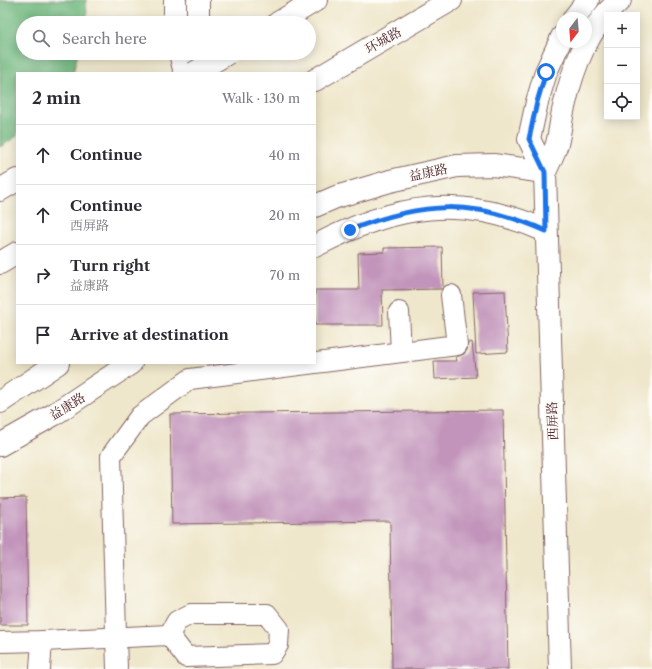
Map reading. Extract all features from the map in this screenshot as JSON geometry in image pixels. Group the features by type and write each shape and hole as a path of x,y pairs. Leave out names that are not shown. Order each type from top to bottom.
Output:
{"main road":[{"path":"175,0 175,16"},
{"path":"198,0 198,16"},
{"path":"290,16 316,0"},
{"name":"环城路","path":"316,79 451,0"},
{"path":"579,12 588,0"},
{"path":"545,172 557,144 569,86 580,57 590,36 598,24 620,0"},
{"path":"545,172 529,139 537,102 546,72 557,48"},
{"path":"182,60 185,72"},
{"path":"205,60 210,72"},
{"path":"196,72 216,60"},
{"name":"益康路","path":"318,202 390,181 457,166 493,165 545,172"},
{"name":"西屏路","path":"545,172 560,669"},
{"path":"0,190 16,181"},
{"path":"316,246 350,230 402,212 433,208 454,207 488,211 520,220 546,231"},
{"path":"0,263 16,254"},
{"path":"0,402 57,364"},
{"name":"益康路","path":"0,445 53,415 130,364"}],"lane":[{"path":"316,363 457,345 451,295"},
{"path":"399,312 401,352"},
{"path":"117,669 111,456 140,416 190,379 307,364"},
{"path":"190,614 267,614 279,629 278,645 272,654 186,657 169,635 177,620 190,614"},
{"path":"0,642 42,642 169,635"},
{"path":"40,669 42,642"}],"green space":[{"path":"0,0 86,0 87,16 16,16 16,60 76,60 73,72 16,72 16,137 0,147"}],"building":[{"path":"442,247 443,288 382,290 383,325 316,325 316,290 359,290 358,253 384,252 384,248"},
{"path":"505,291 508,352 476,354 473,292"},
{"path":"472,342 476,377 435,379 434,361 457,361 456,357 464,354 467,350 468,343"},
{"path":"503,410 508,669 392,669 390,521 172,524 170,414"},
{"path":"26,497 28,625 0,625 0,498"}],"route":[{"path":"350,230 402,212 428,208 454,207 482,210 508,216 546,231 545,172 529,139 537,102 546,72"}]}
